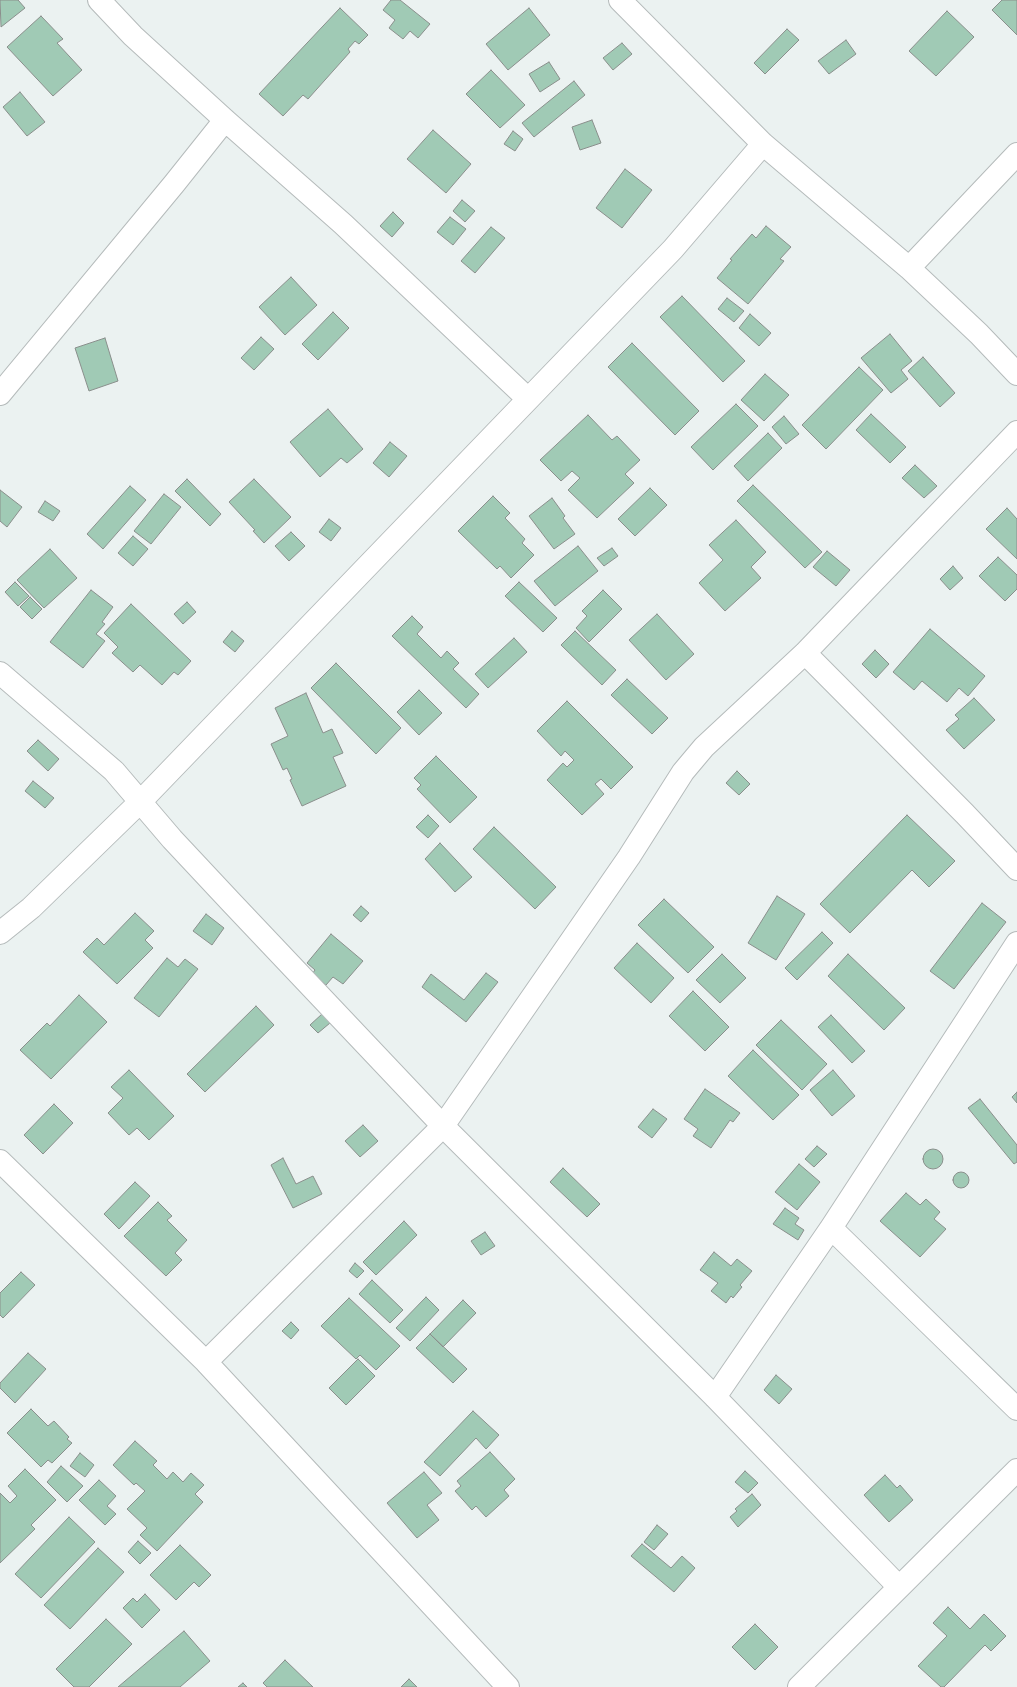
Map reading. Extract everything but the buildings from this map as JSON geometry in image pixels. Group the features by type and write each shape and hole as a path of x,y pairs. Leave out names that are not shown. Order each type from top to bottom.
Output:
{"street":[{"path":"99,0 133,36 224,120 343,224 528,399"},
{"path":"620,0 763,144 909,268 979,334 1017,374"},
{"path":"0,394 169,190 224,120"},
{"path":"0,933 31,908 141,801 672,248 763,144"},
{"path":"909,268 1017,154"},
{"path":"206,1362 443,1126 629,857 683,772 704,747 805,653 1017,432"},
{"path":"805,653 965,814 1017,869"},
{"path":"0,673 114,771 224,895 443,1126 715,1397 899,1587"},
{"path":"715,1397 831,1228 1017,943"},
{"path":"0,1161 206,1362 508,1687"},
{"path":"831,1228 1017,1409"},
{"path":"799,1687 1017,1470"}]}
